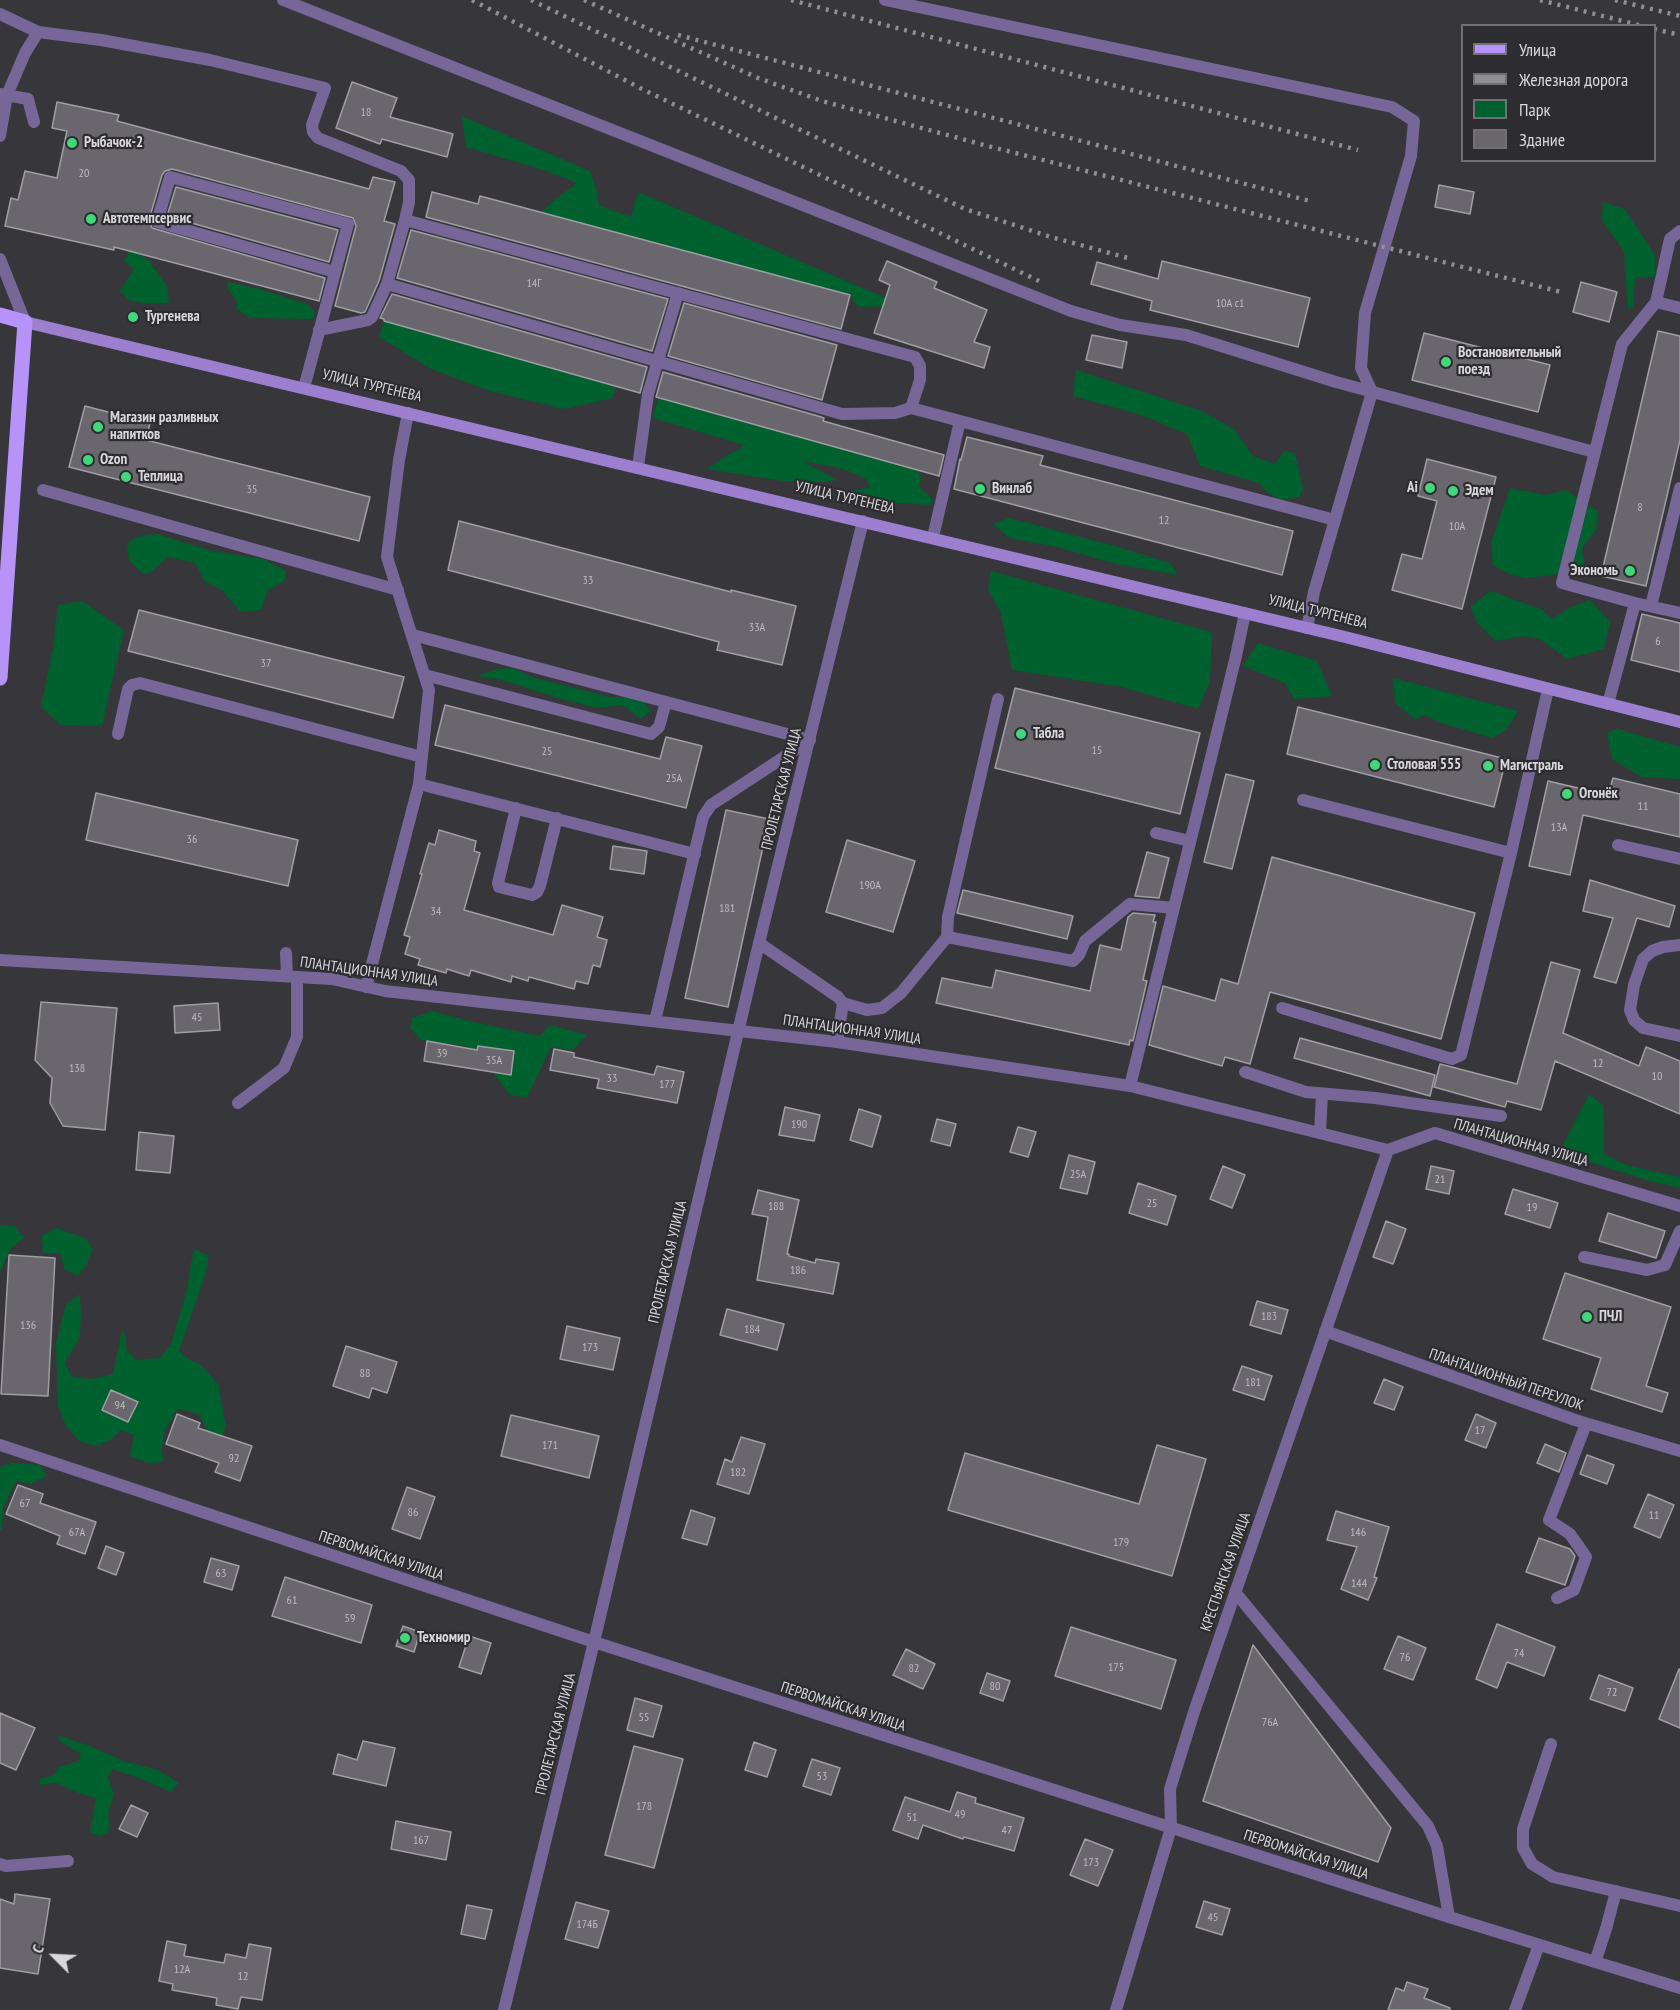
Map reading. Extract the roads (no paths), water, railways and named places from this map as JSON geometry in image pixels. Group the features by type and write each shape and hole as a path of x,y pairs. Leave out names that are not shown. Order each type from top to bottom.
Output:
{"main road":[{"name":"УЛИЦА ТУРГЕНЕВА","path":"0,315 1307,627 1680,722"},
{"path":"0,678 25,322"}],"street":[{"path":"283,0 1071,310 1120,325 1186,335 1335,382 1594,452"},
{"path":"885,0 1392,107 1414,121 1411,156 1365,313 1361,368 1372,392 1314,592 1307,627"},
{"path":"0,14 38,32 101,40 210,60 325,88 312,125 313,132 318,138 401,171 409,180 409,202 387,284 372,317 368,320 319,330"},
{"path":"0,136 3,94 38,32"},
{"path":"3,94 27,99 34,122"},
{"path":"304,388 348,224 170,177 158,222 335,272"},
{"path":"405,220 915,357 920,366 920,380 911,408"},
{"path":"1680,231 1670,239 1656,302 1622,344 1562,583 1680,613"},
{"path":"0,259 25,322"},
{"path":"387,284 842,414 895,413 911,408 1335,520"},
{"path":"638,467 648,394 678,293"},
{"path":"1656,302 1680,308"},
{"path":"366,987 419,784 429,690 387,556 399,460 408,413"},
{"path":"933,537 960,421"},
{"path":"1651,606 1680,488"},
{"path":"44,490 398,590"},
{"name":"ПРОЛЕТАРСКАЯ УЛИЦА","path":"504,2010 594,1642 759,943 863,521"},
{"path":"1608,704 1635,603"},
{"path":"1130,1086 1245,613"},
{"path":"413,635 810,740"},
{"path":"425,675 651,734 659,727 666,702"},
{"path":"118,734 128,689 140,683 422,757"},
{"path":"1282,1008 1452,1059 1461,1055 1511,853 1548,689"},
{"path":"759,943 838,997 843,1003 867,1010 882,1008 901,993 946,937 948,917 998,699"},
{"path":"655,1021 703,818 711,805 810,740"},
{"path":"419,784 695,854"},
{"path":"1303,800 1511,853"},
{"path":"516,808 498,883 499,886 532,895 540,886 557,819"},
{"path":"1156,833 1190,841"},
{"path":"1618,845 1680,859"},
{"path":"946,937 1073,961 1079,955 1085,940 1130,904 1174,908"},
{"path":"1680,945 1652,951 1643,959 1634,985 1630,1010 1634,1020 1643,1028 1680,1035"},
{"path":"238,1103 284,1068 297,1037 292,977 286,953"},
{"name":"ПЛАНТАЦИОННАЯ УЛИЦА","path":"0,960 332,979 385,991 837,1042 1130,1086 1388,1150 1435,1133 1680,1206"},
{"path":"837,1042 843,1003"},
{"path":"1245,1072 1306,1092 1375,1098 1501,1116"},
{"path":"1320,1133 1322,1094"},
{"name":"КРЕСТЬЯНСКАЯ УЛИЦА","path":"1116,2010 1171,1828 1170,1789 1235,1592 1388,1150"},
{"path":"1584,1257 1647,1270 1665,1265 1680,1231"},
{"name":"ПЛАНТАЦИОННЫЙ ПЕРЕУЛОК","path":"1325,1331 1586,1424 1680,1451"},
{"path":"1557,1598 1574,1590 1586,1557 1570,1534 1549,1520 1586,1424"},
{"name":"ПЕРВОМАЙСКАЯ УЛИЦА","path":"3,1450 1171,1828 1680,1988"},
{"path":"1235,1592 1428,1826 1437,1846 1449,1917"},
{"path":"1551,1744 1523,1829 1522,1848 1532,1864 1553,1877 1680,1906"},
{"path":"0,1864 6,1866 68,1861"},
{"path":"1595,1962 1616,1891"},
{"path":"1515,2010 1539,1945"}],"railway":[{"path":"472,0 642,89 1039,281"},
{"path":"531,0 965,209 1051,237 1128,258"},
{"path":"584,0 758,78 822,101 984,145 1561,292"},
{"path":"791,0 1358,150"},
{"path":"1540,0 1634,24"},
{"path":"1615,0 1680,16"},
{"path":"1656,29 1680,35"},
{"path":"678,35 1310,201"}],"place":[{"name":"Рыбачок-2","path":"72,143"},
{"name":"Автотемпсервис","path":"91,219"},
{"name":"Тургенева","path":"133,317"},
{"name":"Востановительный поезд","path":"1446,362"},
{"name":"Магазин разливных напитков","path":"98,427"},
{"name":"Ozon","path":"88,460"},
{"name":"Теплица","path":"126,477"},
{"name":"Ai","path":"1430,488"},
{"name":"Винлаб","path":"980,489"},
{"name":"Эдем","path":"1453,491"},
{"name":"Экономь","path":"1630,571"},
{"name":"Табла","path":"1021,734"},
{"name":"Столовая 555","path":"1375,765"},
{"name":"Магистраль","path":"1488,766"},
{"name":"Огонёк","path":"1567,794"},
{"name":"ПЧЛ","path":"1587,1317"},
{"name":"Техномир","path":"405,1638"}]}
